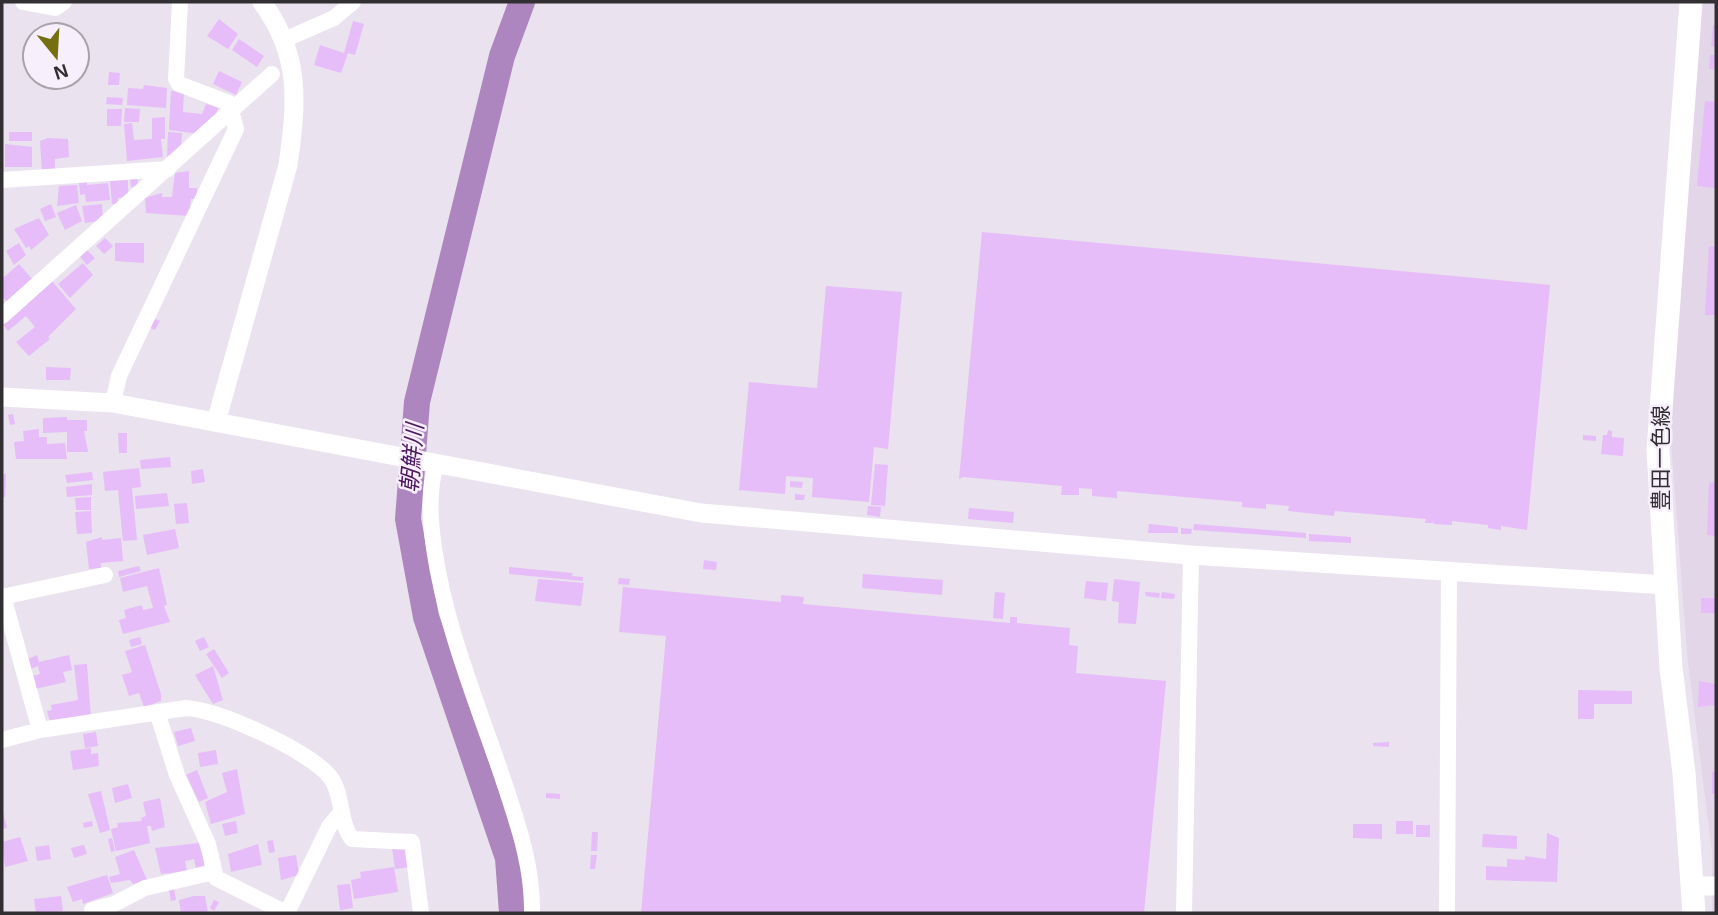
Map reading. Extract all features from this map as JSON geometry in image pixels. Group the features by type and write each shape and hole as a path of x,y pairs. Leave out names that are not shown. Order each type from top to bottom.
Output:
{"main road":[{"name":"豊田一色線","path":"1691,2 1658,450 1665,585 1694,913"}],"street":[{"path":"23,2 55,8 64,2"},
{"path":"113,403 119,376 236,126 229,103 179,84 176,79 180,2"},
{"path":"216,422 288,164 296,94 292,65 284,40 262,2"},
{"path":"284,40 334,18 353,2"},
{"path":"2,316 272,74"},
{"path":"2,180 168,169"},
{"path":"2,397 113,403 702,513 1191,555 1665,585"},
{"path":"431,463 430,517 438,572 449,617 525,848 532,913"},
{"path":"1184,913 1191,555"},
{"path":"1447,913 1449,571"},
{"path":"40,730 3,597 104,575"},
{"path":"2,740 40,730 198,708 286,744 309,758 330,777 352,839 412,842 421,913"},
{"path":"157,712 177,775 208,844 218,881 286,913 329,827 341,812"},
{"path":"92,910 114,904 145,888 214,872"},
{"path":"1692,886 1716,886"}],"shaded area":[{"path":"1700,2 1716,2 1716,913 1712,913 1712,852 1688,663 1670,429"}],"building":[{"path":"219,19 238,34 228,49 207,36"},
{"path":"353,21 364,24 355,55 348,53 341,73 314,65 320,45 344,53"},
{"path":"1713,25 1716,25 1716,47 1711,46"},
{"path":"239,39 264,56 257,67 232,50"},
{"path":"1710,55 1715,55 1714,69 1709,69"},
{"path":"219,71 242,82 236,95 213,84"},
{"path":"109,72 120,73 119,85 108,85"},
{"path":"144,85 167,88 166,108 127,105 128,88 143,89"},
{"path":"171,91 184,92 183,112 202,114 206,104 218,108 214,120 200,134 169,130"},
{"path":"107,97 123,98 122,105 106,104"},
{"path":"1705,101 1716,102 1716,188 1697,186"},
{"path":"125,108 140,109 139,122 124,122"},
{"path":"107,109 122,109 121,126 107,126"},
{"path":"165,117 165,139 161,139 163,157 127,161 124,124 132,123 134,140 152,139 152,118"},
{"path":"9,132 32,132 32,141 9,141"},
{"path":"168,132 182,133 181,150 167,158"},
{"path":"48,138 68,139 69,157 55,159 55,173 42,174 40,141"},
{"path":"5,144 32,147 32,167 5,167"},
{"path":"189,171 189,188 197,188 197,199 191,199 189,216 146,213 145,198 162,193 162,197 172,197 175,173"},
{"path":"137,177 138,186 131,187 130,178"},
{"path":"128,180 128,197 118,198 118,204 112,204 110,181"},
{"path":"87,182 87,185 108,183 110,200 86,202 85,194 80,195 79,183"},
{"path":"77,185 79,203 57,206 59,186"},
{"path":"51,204 56,217 45,221 40,209"},
{"path":"102,204 103,218 85,223 82,206"},
{"path":"76,205 82,221 65,230 57,213"},
{"path":"39,218 49,235 31,250 29,246 26,248 14,229"},
{"path":"982,232 1550,285 1527,530 1501,526 1501,530 1488,528 1488,525 1452,521 1452,525 1434,524 1433,519 1433,523 1425,523 1426,519 1335,511 1334,516 1288,511 1289,506 1266,504 1266,509 1242,507 1242,502 1117,491 1117,498 1092,496 1092,489 1079,488 1079,495 1061,495 1062,486 963,477 959,479"},
{"path":"105,238 113,246 104,254 96,246"},
{"path":"19,243 26,255 14,265 6,251"},
{"path":"115,243 144,243 144,263 115,261"},
{"path":"1709,246 1716,247 1716,315 1705,315"},
{"path":"87,250 95,258 87,265 80,257"},
{"path":"83,263 93,275 70,298 58,284"},
{"path":"19,264 33,280 8,303 2,296 2,279"},
{"path":"52,281 76,309 48,337 50,339 29,356 16,342 35,327 26,316 8,331 3,324"},
{"path":"826,286 902,292 888,449 874,447 869,502 812,497 813,478 786,476 785,494 739,490 749,382 817,388"},
{"path":"155,319 160,321 155,330 150,328"},
{"path":"46,367 71,368 70,380 46,380"},
{"path":"13,414 15,424 10,425 8,415"},
{"path":"67,417 67,420 87,420 87,431 84,431 88,452 67,452 67,432 43,433 43,418"},
{"path":"39,429 39,437 47,437 47,444 65,443 67,459 16,459 14,442 24,441 23,431"},
{"path":"1608,430 1612,431 1612,437 1624,438 1623,456 1601,454 1603,435 1607,435"},
{"path":"118,433 127,433 127,453 119,453"},
{"path":"1583,435 1596,436 1596,441 1583,440"},
{"path":"170,457 171,467 141,469 140,460"},
{"path":"875,464 888,465 885,506 871,505"},
{"path":"139,468 141,487 132,488 137,540 123,541 118,490 105,491 103,472"},
{"path":"203,469 205,482 192,484 191,471"},
{"path":"92,472 93,480 67,483 65,475"},
{"path":"2,474 6,474 5,497 2,498"},
{"path":"790,481 803,482 802,488 790,487"},
{"path":"1716,482 1716,536 1707,535 1709,483"},
{"path":"92,484 92,495 67,497 66,487"},
{"path":"167,493 169,506 136,509 135,496"},
{"path":"795,494 805,495 804,500 795,500"},
{"path":"91,497 91,510 76,510 75,498"},
{"path":"187,503 189,523 176,524 174,504"},
{"path":"868,506 881,507 880,517 867,515"},
{"path":"969,508 1014,512 1013,523 968,519"},
{"path":"91,511 92,533 77,534 75,512"},
{"path":"1149,524 1178,527 1178,533 1148,533"},
{"path":"1194,524 1306,533 1306,538 1193,530"},
{"path":"1181,528 1192,529 1191,534 1181,534"},
{"path":"175,529 179,548 147,555 143,535"},
{"path":"1309,534 1351,537 1351,543 1309,541"},
{"path":"102,537 102,540 121,538 123,561 101,563 101,568 89,569 86,542"},
{"path":"704,560 717,562 716,570 703,569"},
{"path":"139,566 141,571 119,577 118,571"},
{"path":"509,567 573,573 572,576 583,577 583,581 509,574"},
{"path":"159,568 167,605 164,606 170,622 123,634 119,620 126,618 124,610 142,605 143,610 153,608 147,586 123,592 120,578"},
{"path":"863,574 943,580 942,595 862,588"},
{"path":"619,578 630,579 629,585 618,584"},
{"path":"538,579 584,583 581,606 535,601"},
{"path":"1114,579 1140,582 1136,624 1118,623 1119,602 1112,601"},
{"path":"1086,581 1108,583 1106,601 1084,598"},
{"path":"623,587 781,602 781,595 804,597 803,604 1010,623 1010,617 1017,617 1017,623 1070,628 1069,645 1078,646 1076,673 1166,681 1144,913 641,913 666,636 619,632"},
{"path":"995,592 1005,593 1003,619 993,618"},
{"path":"1145,592 1160,593 1159,598 1146,596"},
{"path":"1162,592 1175,594 1174,599 1161,598"},
{"path":"1701,598 1716,598 1716,613 1701,613"},
{"path":"140,637 142,644 131,647 129,640"},
{"path":"204,637 209,647 200,651 195,641"},
{"path":"145,645 161,701 144,707 139,693 129,696 122,675 132,672 125,651"},
{"path":"214,649 229,673 222,678 206,654"},
{"path":"37,655 39,662 69,655 72,670 63,672 66,682 35,689 32,676 40,674 38,666 30,669 26,660"},
{"path":"87,664 91,718 50,722 47,711 52,710 51,705 78,700 74,665"},
{"path":"213,666 223,700 213,704 195,675"},
{"path":"1699,681 1716,684 1716,705 1698,707"},
{"path":"1578,690 1632,691 1632,704 1594,704 1594,719 1578,719"},
{"path":"191,728 195,741 178,746 174,732"},
{"path":"96,732 98,746 85,748 83,734"},
{"path":"1389,742 1389,747 1373,746 1373,743"},
{"path":"91,748 91,754 98,753 99,766 73,770 70,751"},
{"path":"216,750 218,764 200,767 198,753"},
{"path":"237,769 245,814 211,824 205,802 227,792 222,773"},
{"path":"197,770 208,798 199,802 186,775"},
{"path":"1712,772 1716,772 1716,794 1712,794"},
{"path":"128,784 132,798 115,803 112,788"},
{"path":"101,791 110,830 100,833 88,794"},
{"path":"546,793 560,794 560,799 546,798"},
{"path":"160,798 165,827 152,831 151,826 147,826 150,843 116,851 111,829 118,827 117,823 142,821 141,818 146,816 143,802"},
{"path":"2,809 7,828 2,829"},
{"path":"92,821 93,826 84,828 83,823"},
{"path":"236,821 238,833 225,836 222,824"},
{"path":"1396,821 1413,821 1413,834 1396,834"},
{"path":"1353,824 1382,824 1382,839 1353,838"},
{"path":"1416,825 1430,825 1430,837 1416,837"},
{"path":"592,832 598,832 597,851 591,851"},
{"path":"1547,833 1559,838 1557,882 1486,880 1486,866 1507,867 1507,859 1525,860 1525,856 1546,859"},
{"path":"1483,834 1517,836 1517,849 1482,847"},
{"path":"20,837 28,861 5,867 2,842"},
{"path":"112,838 115,851 111,852 108,839"},
{"path":"273,840 275,852 269,853 267,841"},
{"path":"199,843 201,852 203,851 204,866 196,868 194,859 185,861 187,871 161,874 155,848"},
{"path":"258,844 262,865 231,872 228,854"},
{"path":"49,845 51,859 37,861 35,847"},
{"path":"84,845 87,854 74,858 71,848"},
{"path":"407,845 410,867 395,869 392,847"},
{"path":"134,850 147,880 133,884 130,880 111,883 109,877 120,874 115,857"},
{"path":"296,855 299,875 281,880 278,858"},
{"path":"591,855 597,855 595,869 590,869"},
{"path":"394,867 398,892 354,899 351,880 361,878 360,872"},
{"path":"107,875 113,893 83,904 82,899 73,902 67,887"},
{"path":"350,884 353,908 340,910 337,885"},
{"path":"174,889 176,900 171,901 169,890"},
{"path":"61,896 63,911 36,913 34,899"},
{"path":"205,896 208,913 181,913 179,900"},
{"path":"214,900 219,902 214,911 210,908"}],"waterway":[{"name":"朝鮮川","path":"512,913 508,858 426,617 408,519 417,402 502,56 522,2"}]}
